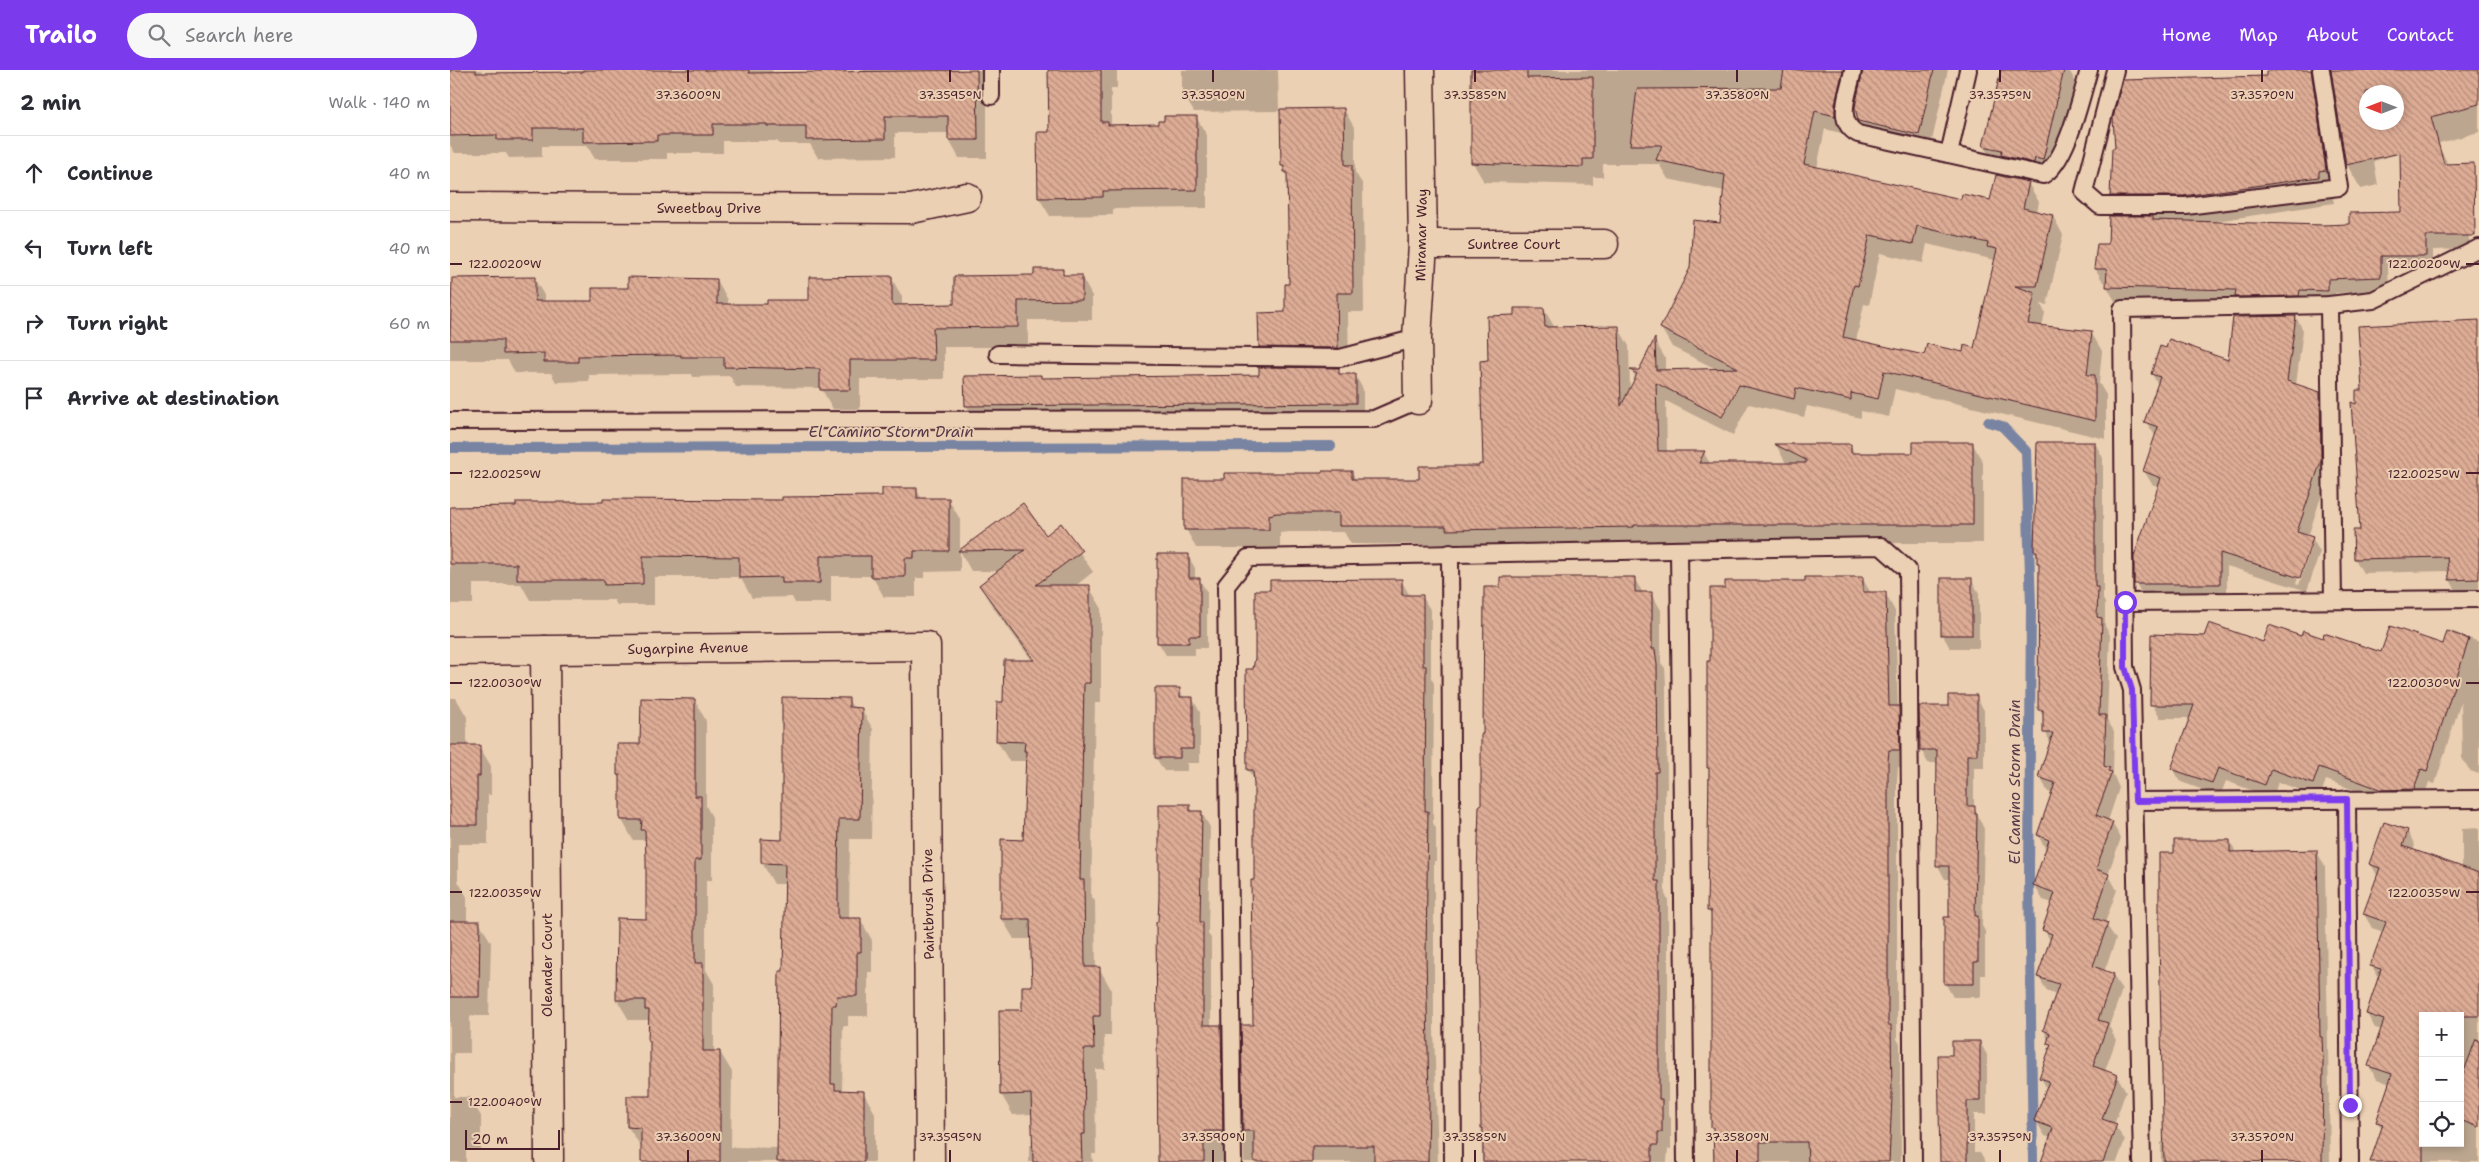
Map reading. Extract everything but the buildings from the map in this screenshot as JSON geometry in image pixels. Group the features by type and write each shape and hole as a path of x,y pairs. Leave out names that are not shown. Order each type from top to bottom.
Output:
{"street":[{"name":"Miramar Way","path":"1418,400 1417,338 1423,244 1420,70"},
{"name":"Sweetbay Drive","path":"450,207 911,209 967,197"},
{"name":"Suntree Court","path":"1423,244 1604,244"},
{"name":"Sugarpine Avenue","path":"450,651 926,646"},
{"name":"Paintbrush Drive","path":"926,646 930,1162"},
{"name":"Oleander Court","path":"545,650 549,1160"}],"lane":[{"path":"990,70 991,96"},
{"path":"1853,70 1844,117 1849,129 1858,134 2043,175 2051,170 2061,157 2090,70"},
{"path":"1950,154 1968,70"},
{"path":"2115,70 2084,192 2100,206 2186,206 2339,187 2321,70"},
{"path":"2142,1162 2132,690 2125,667 2122,309 2329,306 2373,300 2479,248"},
{"path":"2329,306 2333,600"},
{"path":"998,354 1340,358 1417,338"},
{"path":"450,421 1374,419 1418,400"},
{"path":"1233,1162 1226,586 1248,558 1881,546 1908,570 1913,1162"},
{"path":"1679,551 1686,1162"},
{"path":"1450,553 1453,1162"},
{"path":"2125,602 2479,598"},
{"path":"2347,799 2350,1162"},
{"path":"2135,801 2479,799"}],"waterway":[{"name":"El Camino Storm Drain","path":"1988,422 2002,426 2026,451 2031,606 2029,876 2033,1162"},
{"name":"El Camino Storm Drain","path":"450,448 1331,446"}],"route":[{"path":"2125,602 2125,667 2132,690 2135,801 2347,799 2350,1105"}]}
